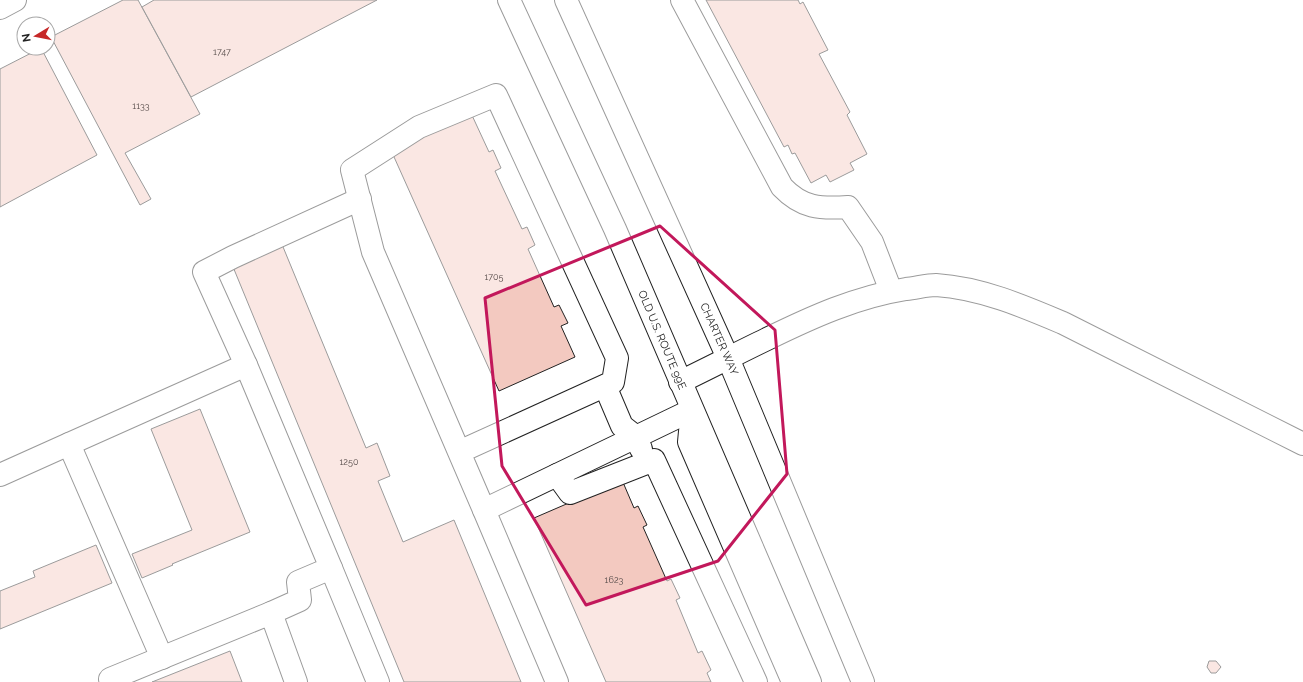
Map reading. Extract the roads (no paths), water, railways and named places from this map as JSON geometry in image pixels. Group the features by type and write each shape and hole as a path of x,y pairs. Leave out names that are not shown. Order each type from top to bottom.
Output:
{"main road":[{"path":"0,8 15,0"},
{"name":"OLD U.S. ROUTE 99E","path":"509,0 615,230 810,682"},
{"name":"CHARTER WAY","path":"566,0 728,358 863,682"},
{"path":"682,0 782,187 802,203 815,208 830,209 848,207 872,242 891,292"},
{"path":"459,452 613,382 618,358 496,94 419,127 352,170 373,252 557,682"},
{"path":"360,199 233,257 204,272 246,365 378,682"},
{"path":"680,382 813,316 856,300 891,292 934,285 964,288 999,298 1028,308 1063,323 1303,444"},
{"path":"0,475 246,365"},
{"path":"605,386 622,426 636,437 646,463"},
{"path":"484,510 692,410"},
{"path":"692,410 688,442 793,682"},
{"path":"69,444 162,658"},
{"path":"557,475 570,493 654,460 756,682"},
{"path":"109,681 300,600 298,582 331,568"},
{"path":"271,613 296,682"}]}
